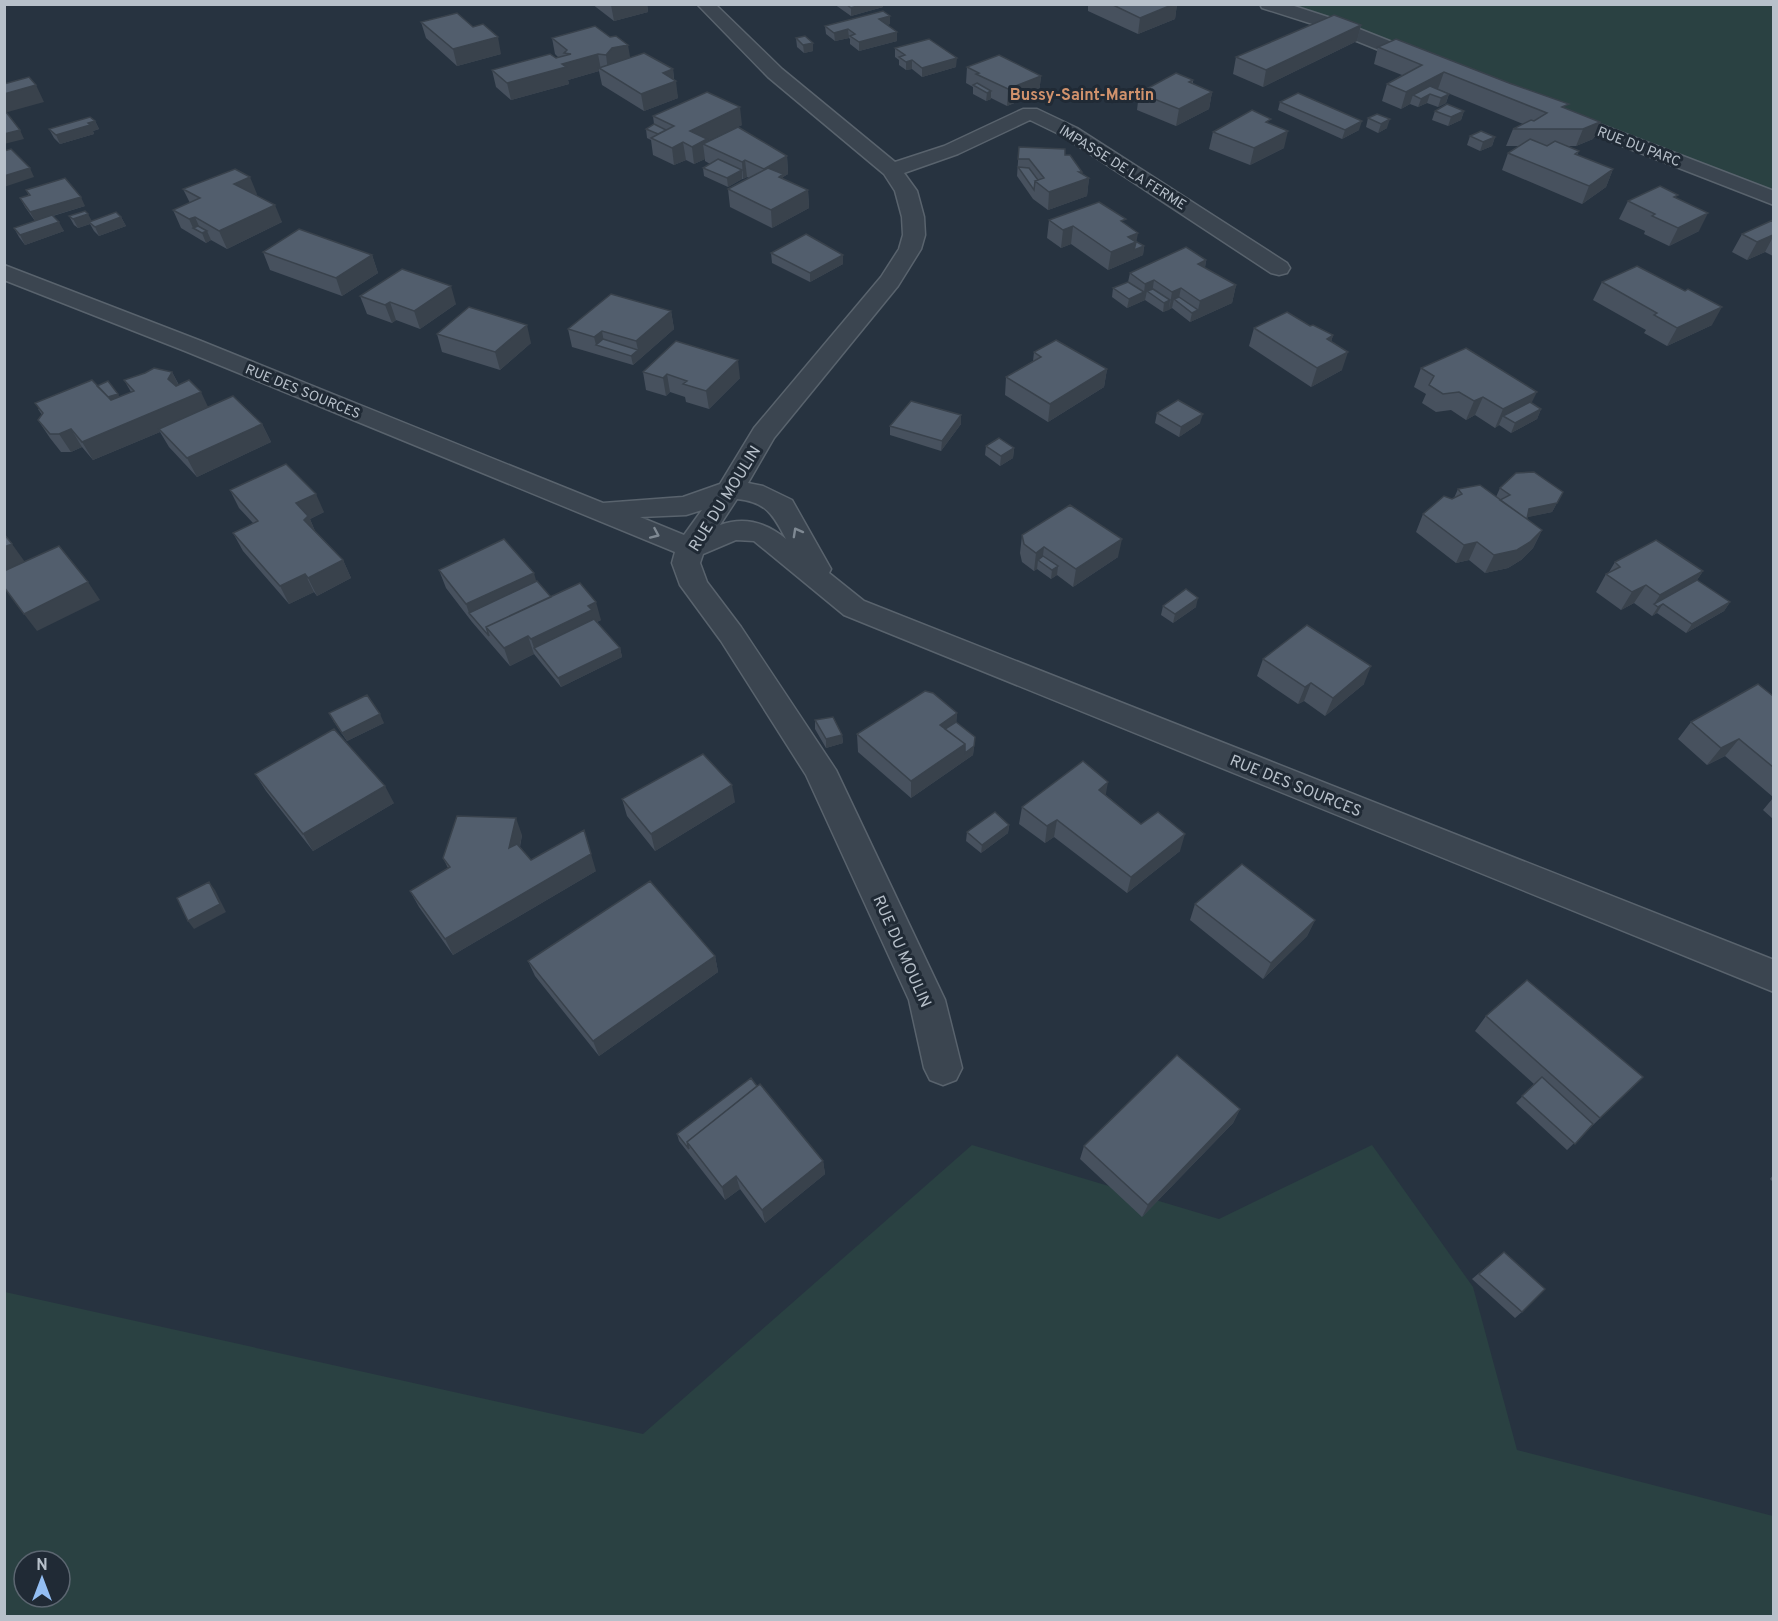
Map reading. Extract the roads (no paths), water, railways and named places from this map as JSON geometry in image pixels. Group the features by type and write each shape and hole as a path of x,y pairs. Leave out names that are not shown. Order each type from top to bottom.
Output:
{"street":[{"path":"1268,4 1328,23 1436,66"},
{"name":"RUE DU MOULIN","path":"715,8 776,73 892,170 906,191 913,217 914,235 910,249 890,281 763,434 730,490 690,548 686,563 694,585 731,634 820,770 927,1000 943,1068"},
{"name":"RUE DU PARC","path":"1533,104 1773,199"},
{"name":"IMPASSE DE LA FERME","path":"892,170 951,150 1030,113 1070,132 1279,268"},
{"name":"RUE DES SOURCES","path":"4,272 602,510 690,548 733,530 761,533 854,608 1773,976"},
{"name":"RUE DES SOURCES","path":"602,510 686,506 730,490 754,492 782,506 825,583"}],"district":[{"name":"Bussy-Saint-Martin","path":"1082,94"}]}
